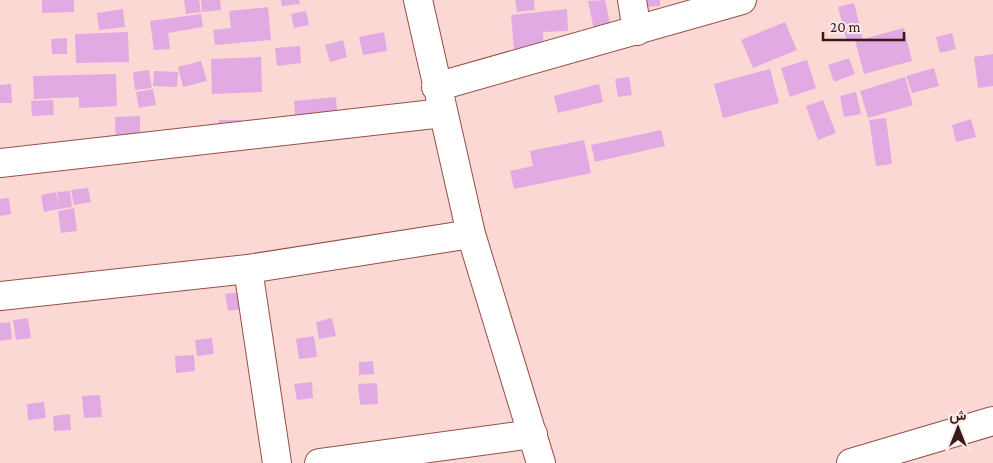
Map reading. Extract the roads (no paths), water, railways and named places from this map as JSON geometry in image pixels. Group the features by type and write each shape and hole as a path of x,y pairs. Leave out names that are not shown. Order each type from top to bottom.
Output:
{"street":[{"path":"418,0 436,87 471,234 541,463"},
{"path":"632,0 638,31"},
{"path":"436,87 742,0"},
{"path":"0,163 443,113"},
{"path":"0,296 248,269 471,234"},
{"path":"248,269 277,463"},
{"path":"851,463 993,421"},
{"path":"319,463 532,434"}]}
